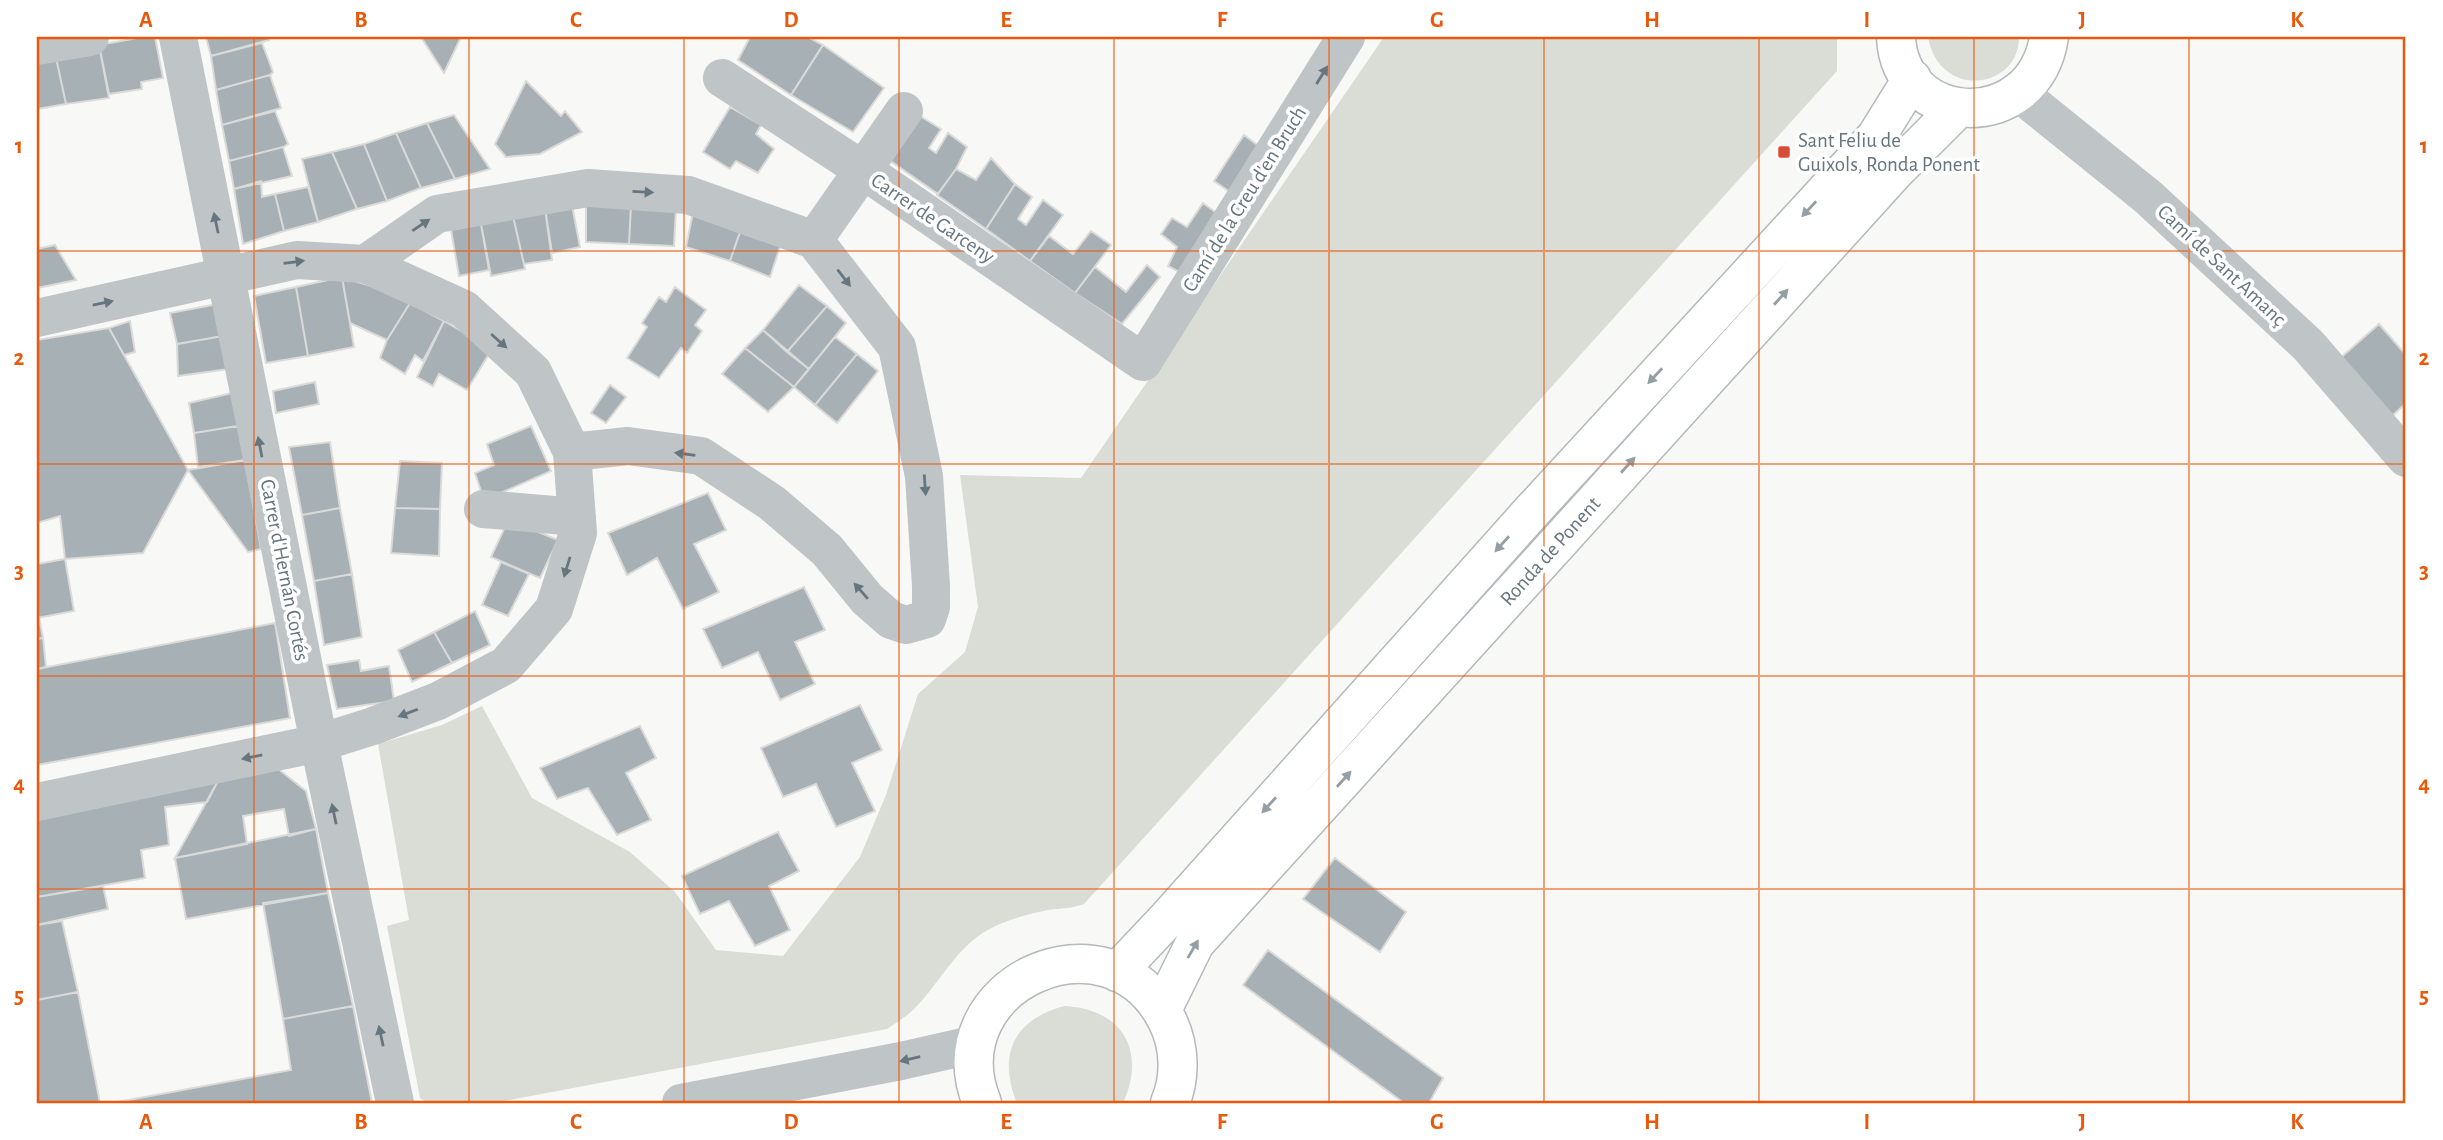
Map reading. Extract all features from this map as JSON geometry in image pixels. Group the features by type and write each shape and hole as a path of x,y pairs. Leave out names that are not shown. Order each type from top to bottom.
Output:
{"main road":[{"path":"1896,37 1900,57 1912,79 1933,98 1959,107 1991,106 2019,93 2037,74 2047,50 2049,37"},
{"path":"1117,972 1532,511 1876,137 1912,79"},
{"name":"Ronda de Ponent","path":"1161,1010 1195,943 1878,191 1959,107"},
{"path":"974,1101 976,1044 980,1030 995,1003 1016,982 1029,975 1043,969 1073,964 1102,967 1117,972 1142,988 1161,1010 1175,1042 1177,1060 1177,1077 1170,1103"}],"street":[{"path":"37,46 90,37"},
{"name":"Carrer d'Hernán Cortés","path":"178,37 319,743 395,1103"},
{"name":"Camí de la Creu d'en Bruch","path":"1143,362 1346,37"},
{"name":"Carrer de Garceny","path":"722,78 863,170 1143,362"},
{"name":"Camí de Sant Amanç","path":"2019,93 2148,197 2308,345 2406,458"},
{"path":"814,240 904,111"},
{"path":"365,264 437,214 589,188 688,195 814,240 897,347 924,475 931,607 927,619 906,625 891,620 867,599 827,550 781,511 701,456 628,446 572,452"},
{"path":"37,317 297,260 365,264 464,309 533,372 572,452 578,533 554,609 506,665 438,701 319,743 37,802"},
{"path":"483,509 577,517"},
{"path":"681,1103 976,1044"}],"shaded area":[{"path":"1384,37 1837,37 1837,71 1084,904 1020,917 1002,923 977,937 960,952 914,1009 887,1029 493,1103 427,1103 420,1098 387,926 409,920 378,744 442,725 482,706 532,798 630,852 675,892 716,950 783,956 860,857 886,795 918,694 965,652 978,607 960,475 1081,478"},
{"path":"1928,37 2019,37 2016,55 2006,68 1993,77 1978,81 1962,79 1947,71 1935,57"},
{"path":"1064,1006 1101,1015 1114,1024 1124,1036 1130,1050 1132,1066 1130,1084 1123,1103 1016,1101 1009,1068 1015,1041 1033,1020"}],"building":[{"path":"155,37 163,78 141,82 142,89 109,94 99,45"},
{"path":"206,37 268,37 269,40 211,56"},
{"path":"421,37 461,37 444,73"},
{"path":"750,37 808,37 823,45 791,95 738,60"},
{"path":"262,43 273,72 216,90 211,56"},
{"path":"99,45 109,98 66,104 55,53"},
{"path":"823,45 884,88 853,132 791,95"},
{"path":"55,53 66,104 37,109 37,56"},
{"path":"270,75 281,108 222,125 216,90"},
{"path":"526,81 561,116 565,111 582,132 540,154 506,157 495,144"},
{"path":"730,107 761,125 756,134 774,149 758,173 736,161 730,169 703,152"},
{"path":"275,111 288,144 229,161 222,125"},
{"path":"454,115 490,169 455,179 427,123"},
{"path":"920,116 941,129 929,148 936,153 948,133 967,147 956,169 938,194 889,160"},
{"path":"427,123 455,179 421,188 396,133"},
{"path":"396,133 421,188 387,201 364,144"},
{"path":"1244,135 1260,147 1230,192 1214,181"},
{"path":"364,144 387,201 357,209 332,152"},
{"path":"283,147 292,176 234,189 229,161"},
{"path":"332,152 357,209 318,222 302,159"},
{"path":"991,158 1015,184 986,229 937,195 956,169 976,180"},
{"path":"261,181 262,197 275,194 284,231 243,244 234,189"},
{"path":"1015,184 1032,197 1018,219 1026,225 1043,200 1063,215 1030,261 986,229"},
{"path":"308,187 318,222 284,231 275,194"},
{"path":"1203,203 1219,215 1183,274 1168,266 1177,247 1161,234 1172,218 1187,227"},
{"path":"586,204 631,205 629,244 586,242"},
{"path":"572,205 580,247 552,253 545,208"},
{"path":"631,205 676,208 674,246 629,244"},
{"path":"545,208 552,260 524,264 513,216"},
{"path":"693,212 741,229 730,261 686,247"},
{"path":"513,216 525,269 491,276 481,224"},
{"path":"481,224 489,270 459,276 451,230"},
{"path":"741,229 782,241 770,277 730,261"},
{"path":"1091,231 1111,245 1075,293 1030,261 1049,236 1073,254"},
{"path":"55,245 76,280 37,288 37,249"},
{"path":"1147,265 1160,277 1122,324 1075,293 1095,267 1126,292"},
{"path":"342,277 354,347 308,356 296,287"},
{"path":"342,277 377,288 410,303 387,340 350,323"},
{"path":"799,285 827,306 787,352 763,330"},
{"path":"296,287 308,356 266,363 254,296"},
{"path":"675,287 706,310 695,325 702,331 687,353 681,348 659,378 627,358 647,327 642,323 659,297 666,302"},
{"path":"410,303 444,321 423,361 415,355 405,374 380,358 387,340"},
{"path":"218,304 223,336 177,344 170,313"},
{"path":"827,306 846,323 809,369 787,352"},
{"path":"130,321 135,352 124,355 109,328"},
{"path":"444,321 492,349 467,390 439,374 433,386 417,377"},
{"path":"2379,324 2406,355 2406,403 2390,418 2337,361"},
{"path":"109,328 188,470 143,553 65,559 60,516 37,523 37,340"},
{"path":"763,330 809,369 794,387 745,348"},
{"path":"223,336 229,369 178,376 177,344"},
{"path":"835,337 857,354 815,405 794,387"},
{"path":"745,348 794,387 768,412 722,374"},
{"path":"857,354 878,371 837,423 815,405"},
{"path":"315,382 319,404 276,413 273,391"},
{"path":"610,385 626,397 606,423 591,413"},
{"path":"232,393 238,426 194,433 189,403"},
{"path":"238,426 245,460 198,467 194,433"},
{"path":"531,426 551,471 496,495 481,491 475,473 494,465 487,444"},
{"path":"330,442 340,508 302,515 289,447"},
{"path":"245,460 261,549 248,552 188,470"},
{"path":"400,461 442,463 440,509 395,508"},
{"path":"708,493 726,530 694,544 719,592 683,609 657,558 627,575 608,533"},
{"path":"340,508 352,574 314,581 302,515"},
{"path":"395,508 440,509 439,556 391,553"},
{"path":"519,524 558,540 540,578 491,557 505,527"},
{"path":"65,559 74,611 37,618 37,564"},
{"path":"501,562 529,574 508,616 482,605"},
{"path":"352,574 362,637 324,645 314,581"},
{"path":"804,587 825,630 795,642 815,684 780,700 758,652 722,668 703,629"},
{"path":"475,611 490,645 452,663 434,632"},
{"path":"39,617 43,638 37,639 37,618"},
{"path":"275,623 290,718 37,765 37,669"},
{"path":"434,632 452,663 412,682 398,650"},
{"path":"43,638 46,667 37,669 37,639"},
{"path":"359,660 361,671 389,666 394,701 337,709 327,665"},
{"path":"860,705 882,750 852,763 875,811 836,827 816,784 783,797 761,748"},
{"path":"640,726 656,758 626,773 651,820 617,835 588,788 557,799 540,768"},
{"path":"277,768 306,791 316,829 289,836 284,809 243,816 247,844 175,858 218,781"},
{"path":"218,781 207,802 165,807 169,845 141,850 145,878 37,897 37,820"},
{"path":"316,829 328,893 186,919 175,858"},
{"path":"778,832 799,871 769,886 790,930 755,946 729,901 700,914 682,876"},
{"path":"1335,858 1406,912 1380,952 1303,899"},
{"path":"103,886 108,909 37,925 37,897"},
{"path":"328,893 353,1006 283,1019 263,903"},
{"path":"62,921 78,992 37,1000 37,925"},
{"path":"1268,950 1443,1078 1429,1103 1404,1103 1243,985"},
{"path":"78,992 100,1103 37,1103 37,1000"},
{"path":"353,1006 372,1103 112,1103 291,1070 283,1019"}],"place":[{"name":"Sant Feliu de Guixols, Ronda Ponent","path":"1784,152"}]}
